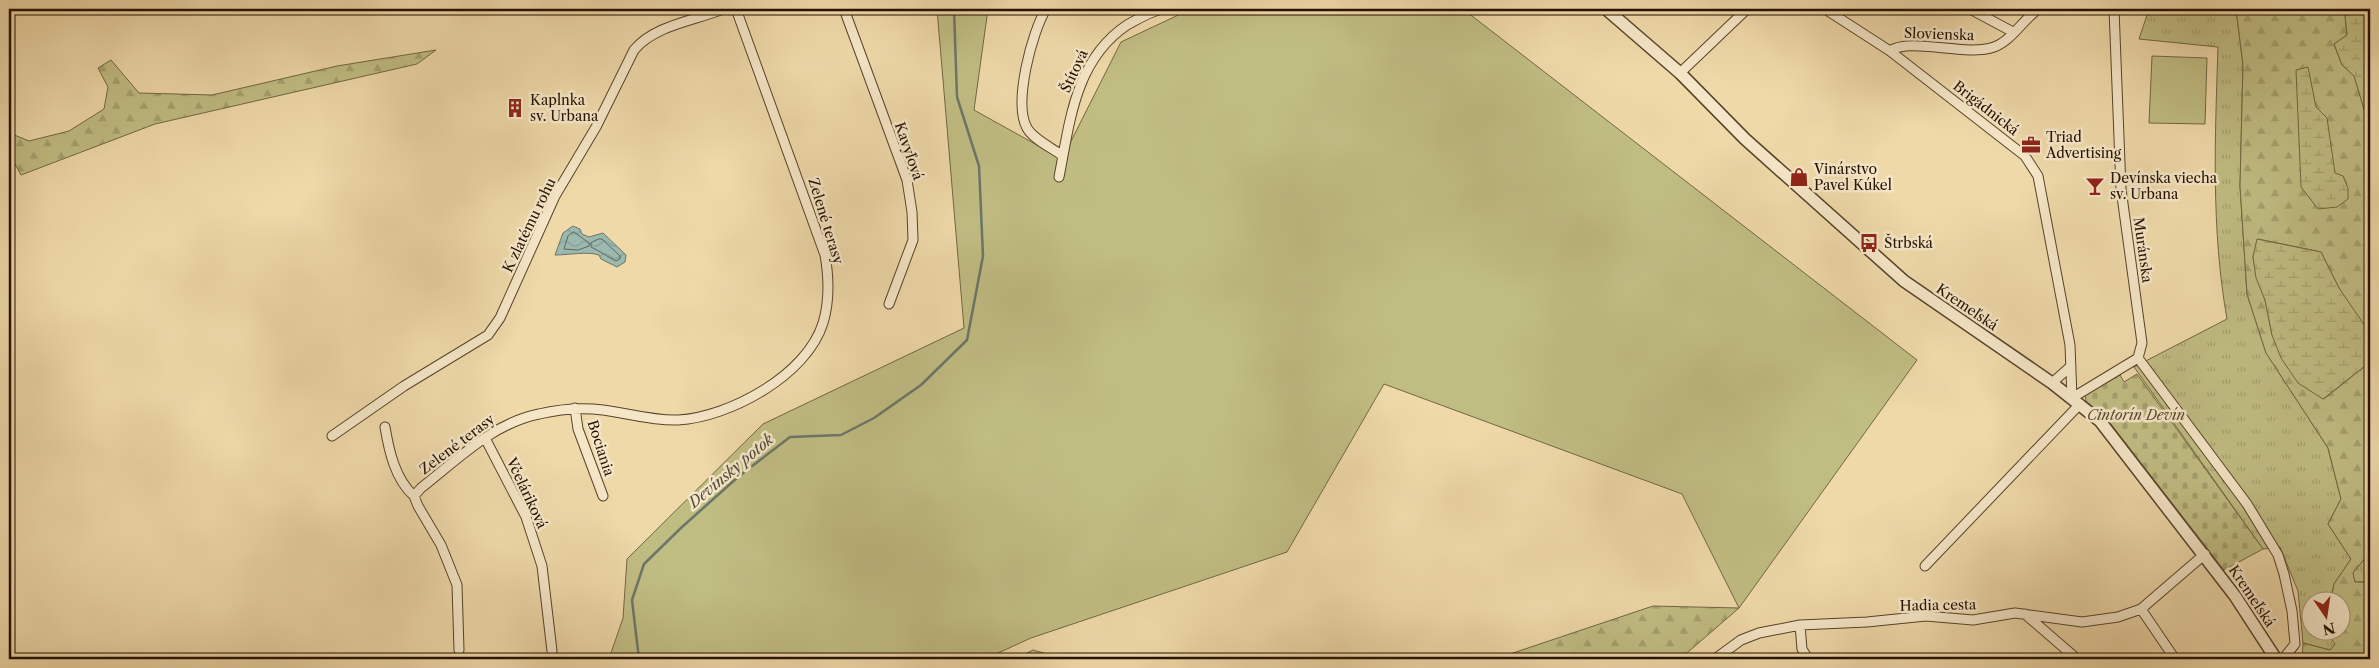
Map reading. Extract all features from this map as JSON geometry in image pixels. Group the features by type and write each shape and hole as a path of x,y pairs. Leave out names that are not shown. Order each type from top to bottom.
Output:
{"street":[{"name":"K zlatému rohu","path":"332,436 404,386 488,335 500,318 556,196 596,127 634,50 639,44 662,30 723,9"},
{"name":"Zelené terasy","path":"414,496 421,488 506,424 537,414 575,408 607,410 650,419 677,420 701,417 730,407 762,391 798,362 822,325 828,301 825,255 736,9"},
{"name":"Kavyľová","path":"844,9 906,180 912,212 913,240 889,304"},
{"path":"1046,9 1035,37 1024,81 1022,106 1024,122 1028,130 1063,156"},
{"name":"Štítová","path":"1059,177 1078,90 1092,59 1116,33 1134,21 1162,9"},
{"name":"Kremeľská","path":"1606,9 1680,73 1745,139 1904,281 2052,383 2100,421 2205,554 2236,596 2276,659"},
{"path":"1680,73 1747,9"},
{"name":"Brigádnická","path":"1825,9 1890,51 2025,156 2032,164 2038,176 2070,345 2076,401"},
{"name":"Slovienska","path":"1970,9 2013,32"},
{"name":"Slovienska","path":"1890,51 1907,46 1957,50 1983,49 1995,46 2038,9"},
{"name":"Muránska","path":"2114,9 2120,189 2142,343 2138,358"},
{"path":"1925,566 2076,401 2138,358 2247,504 2278,556 2292,611 2295,644 2283,659"},
{"path":"2052,383 2071,366"},
{"name":"Bociania","path":"575,408 578,429 603,496"},
{"path":"385,427 394,463 441,545 457,586 459,650"},
{"name":"Včeláriková","path":"486,438 526,517 542,566 552,651"},
{"name":"Hadia cesta","path":"1716,659 1741,640 1759,633 1800,625 1867,622 1926,616 1973,620 2016,613 2082,622 2118,617 2141,609 2205,554"},
{"path":"2141,609 2175,659"},
{"path":"2025,614 2077,659"},
{"path":"1800,625 1802,649 1808,659"}],"green space":[{"path":"937,9 988,9 974,110 1062,159 1121,42 1191,9 1463,9 1917,360 1739,608 1682,494 1384,384 1287,552 1031,638 985,659 609,659 623,618 627,559 763,424 964,328"},
{"path":"2149,9 2236,9 2243,65 2240,186 2247,294 2266,353 2328,448 2341,499 2328,524 2351,559 2334,584 2333,590 2302,590 2302,633 2298,591 2280,547 2263,549 2134,367 2227,319 2218,251 2216,217 2215,149 2218,47 2139,39"},
{"path":"2236,9 2341,9 2345,15 2347,35 2334,44 2342,65 2354,75 2370,129 2370,336 2339,288 2321,252 2258,239 2253,257 2272,335 2324,399 2370,362 2370,552 2353,573 2355,582 2370,582 2370,659 2302,659 2303,643 2330,650 2335,644 2332,640 2352,640 2352,590 2333,590 2334,584 2351,559 2328,524 2341,499 2328,448 2266,353 2247,294 2240,186 2243,65"},
{"path":"2341,9 2370,9 2370,129 2354,76 2342,65 2334,44 2347,35 2345,15"},
{"path":"436,50 417,64 155,124 21,175 9,153 9,137 12,134 29,141 69,131 104,109 108,87 98,68 111,60 139,93 212,95 337,66"},
{"path":"2152,56 2207,58 2205,124 2149,123"},
{"path":"2308,67 2316,107 2327,118 2335,173 2343,176 2348,188 2348,199 2337,207 2318,209 2301,187 2296,70"},
{"path":"2257,239 2321,252 2339,288 2369,332 2370,362 2323,399 2298,383 2281,358 2272,335 2265,300 2256,278 2253,257"},
{"name":"Cintorín Devín","path":"2137,374 2263,549 2224,570 2107,419 2086,401 2085,394 2120,375 2124,382"},
{"path":"2370,552 2370,582 2354,582 2353,573"},
{"path":"1653,606 1739,608 1680,659 1503,659 1510,654"},
{"path":"2303,640 2333,640 2336,644 2330,650 2303,643"},
{"path":"1033,650 1044,653 1047,659 1015,659"}],"water":[{"path":"573,226 589,237 603,233 626,255 625,262 617,267 601,259 599,255 594,254 555,255 563,233"}],"waterway":[{"name":"Devínsky potok","path":"639,659 632,600 644,564 682,527 738,477 790,437 841,435 874,418 921,385 967,340 983,256 979,166 957,97 954,9"}],"place":[{"name":"Kaplnka sv. Urbana","path":"515,108"},
{"name":"Triad Advertising","path":"2031,145"},
{"name":"Vinárstvo Pavel Kúkel","path":"1799,177"},
{"name":"Devínska viecha sv. Urbana","path":"2095,186"},
{"name":"Štrbská","path":"1869,243"}]}
